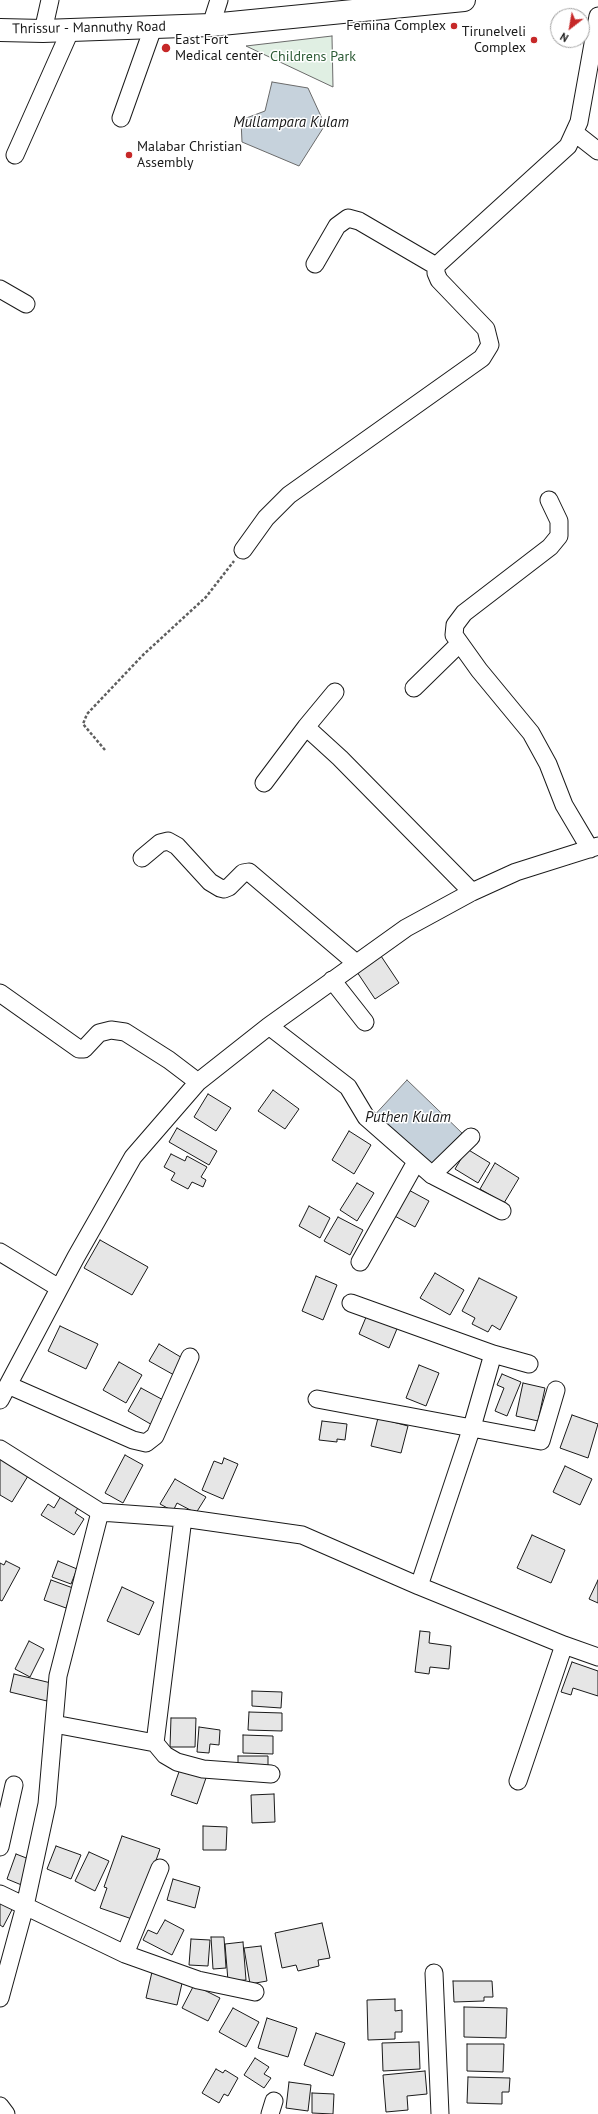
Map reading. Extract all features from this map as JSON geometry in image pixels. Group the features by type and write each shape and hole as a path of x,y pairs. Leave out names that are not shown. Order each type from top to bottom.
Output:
{"main road":[{"name":"Thrissur - Mannuthy Road","path":"2,33 43,30 153,28 211,25 464,0"}],"street":[{"path":"43,30 50,0"},
{"path":"211,25 219,0"},
{"path":"243,550 266,518 289,495 482,358 490,344 486,329 439,280 436,273 436,266 568,146 575,133 598,16"},
{"path":"121,118 153,28"},
{"path":"15,154 71,29"},
{"path":"575,133 598,151"},
{"path":"315,264 337,226 348,218 359,221 436,266"},
{"path":"0,289 26,304"},
{"path":"0,1400 59,1288 133,1157 198,1082 269,1026 406,928 472,892 516,872 594,848 564,805 548,764 531,733 459,644 454,635 454,625 464,612 550,547 559,536 559,521 549,500"},
{"path":"414,688 459,644"},
{"path":"264,783 306,727 335,692"},
{"path":"306,727 340,758 472,892"},
{"path":"142,858 160,843 168,841 177,846 210,882 220,888 224,889 229,887 243,873 249,872 356,963"},
{"path":"332,980 365,1022"},
{"path":"0,993 79,1049 84,1049 99,1033 111,1030 125,1032 169,1060 198,1082"},
{"path":"269,1026 348,1088 366,1117 432,1175 502,1210"},
{"path":"432,1175 471,1137"},
{"path":"360,1262 416,1162"},
{"path":"0,1252 59,1288"},
{"path":"351,1303 493,1354 529,1364"},
{"path":"419,1586 472,1427 493,1354"},
{"path":"8,1385 132,1440 146,1443 155,1436 190,1357"},
{"path":"317,1399 541,1441 556,1390"},
{"path":"0,1449 100,1512 183,1518 302,1535 419,1586 564,1645 598,1657"},
{"path":"0,1998 25,1906 47,1804 58,1676 100,1512"},
{"path":"155,1743 183,1518"},
{"path":"518,1781 564,1645"},
{"path":"54,1724 155,1743 165,1755 177,1762 203,1769 271,1774"},
{"path":"0,1847 14,1784"},
{"path":"125,1954 160,1868"},
{"path":"0,1894 125,1954 198,1980 255,1992"},
{"path":"434,1973 440,2114"},
{"path":"0,2106 6,2114"}],"path":[{"path":"105,750 83,724 87,714 143,655 206,597 243,550"}],"green space":[{"name":"Childrens Park","path":"332,36 333,87 246,46"}],"water":[{"name":"Mullampara Kulam","path":"272,82 308,88 325,125 299,166 242,142 241,120 265,111"},
{"name":"Puthen Kulam","path":"407,1080 462,1133 426,1170 370,1120"}],"building":[{"path":"381,956 399,983 375,999 357,972"},
{"path":"273,1090 299,1109 285,1129 258,1111"},
{"path":"208,1094 231,1108 216,1131 194,1117"},
{"path":"177,1128 217,1151 209,1165 169,1142"},
{"path":"349,1131 371,1145 354,1174 332,1160"},
{"path":"467,1149 490,1163 478,1183 455,1169"},
{"path":"171,1154 185,1161 187,1156 207,1167 201,1177 206,1180 203,1187 192,1182 188,1189 171,1180 175,1173 164,1167"},
{"path":"495,1163 519,1178 504,1203 480,1189"},
{"path":"357,1183 374,1193 357,1221 340,1210"},
{"path":"405,1188 429,1201 415,1227 391,1214"},
{"path":"309,1206 330,1218 320,1238 299,1226"},
{"path":"338,1217 363,1230 350,1255 324,1241"},
{"path":"100,1240 148,1267 132,1295 84,1268"},
{"path":"435,1273 464,1290 450,1315 420,1298"},
{"path":"316,1276 337,1285 323,1320 302,1311"},
{"path":"479,1278 517,1297 500,1330 492,1325 488,1332 472,1324 475,1318 462,1311"},
{"path":"369,1310 399,1324 389,1348 359,1334"},
{"path":"60,1326 98,1344 86,1369 48,1351"},
{"path":"159,1344 184,1359 174,1375 149,1361"},
{"path":"119,1362 142,1375 126,1403 103,1390"},
{"path":"419,1365 439,1373 426,1406 406,1398"},
{"path":"502,1374 521,1382 507,1416 495,1411 504,1388 497,1385"},
{"path":"523,1383 545,1388 538,1421 516,1416"},
{"path":"141,1388 167,1402 154,1426 128,1411"},
{"path":"572,1415 598,1424 588,1458 560,1448"},
{"path":"378,1418 408,1426 401,1453 371,1446"},
{"path":"322,1421 347,1424 345,1440 337,1439 337,1442 319,1440"},
{"path":"125,1455 143,1465 123,1503 105,1493"},
{"path":"224,1458 238,1464 223,1499 202,1490 214,1461 222,1464"},
{"path":"0,1459 28,1476 12,1502 0,1495"},
{"path":"565,1466 592,1479 580,1505 553,1492"},
{"path":"175,1479 206,1497 196,1513 177,1503 173,1511 160,1504"},
{"path":"61,1496 79,1506 75,1513 84,1519 74,1535 41,1515 48,1504 54,1508"},
{"path":"532,1535 565,1550 551,1583 517,1568"},
{"path":"6,1561 20,1568 2,1601 0,1600 0,1563 4,1565"},
{"path":"58,1561 77,1569 71,1584 52,1577"},
{"path":"51,1580 73,1588 66,1608 44,1600"},
{"path":"598,1580 598,1603 589,1599"},
{"path":"122,1587 154,1602 139,1635 107,1621"},
{"path":"420,1631 430,1632 429,1643 451,1646 449,1669 430,1667 429,1674 415,1672"},
{"path":"29,1641 44,1649 30,1677 15,1669"},
{"path":"572,1662 598,1671 598,1696 573,1688 571,1695 561,1692"},
{"path":"14,1674 51,1683 47,1701 10,1692"},
{"path":"252,1691 282,1692 281,1708 252,1706"},
{"path":"249,1712 282,1713 282,1731 248,1730"},
{"path":"171,1718 196,1718 195,1747 170,1747"},
{"path":"199,1727 220,1730 219,1745 210,1744 209,1753 197,1752"},
{"path":"243,1735 273,1736 273,1754 243,1753"},
{"path":"238,1756 268,1756 268,1770 238,1770"},
{"path":"181,1766 207,1775 197,1804 171,1795"},
{"path":"274,1794 275,1822 252,1823 251,1795"},
{"path":"203,1826 227,1827 226,1850 203,1850"},
{"path":"122,1836 160,1849 135,1920 100,1908 107,1888 104,1887"},
{"path":"56,1846 81,1855 71,1879 47,1869"},
{"path":"89,1852 109,1861 95,1891 75,1881"},
{"path":"16,1854 34,1861 24,1886 7,1879"},
{"path":"173,1879 200,1887 195,1908 167,1900"},
{"path":"0,1897 15,1904 3,1927 0,1925"},
{"path":"165,1920 184,1930 172,1955 143,1940 148,1930 157,1934"},
{"path":"322,1923 330,1958 318,1960 319,1966 298,1971 296,1965 282,1968 275,1933"},
{"path":"211,1937 224,1937 226,1968 213,1969"},
{"path":"191,1939 210,1940 208,1966 189,1965"},
{"path":"243,1942 246,1980 228,1981 225,1944"},
{"path":"261,1946 267,1981 250,1984 244,1948"},
{"path":"152,1972 183,1979 177,2005 146,1998"},
{"path":"453,1981 492,1981 493,1997 484,1997 484,2001 454,2002"},
{"path":"194,1985 220,1998 208,2021 182,2008"},
{"path":"395,1999 395,2011 402,2010 402,2032 395,2032 395,2039 368,2040 367,2000"},
{"path":"464,2007 507,2008 506,2038 464,2037"},
{"path":"233,2008 259,2022 246,2047 219,2032"},
{"path":"267,2018 297,2028 288,2057 258,2048"},
{"path":"316,2033 345,2043 333,2076 304,2065"},
{"path":"419,2042 420,2069 383,2071 382,2043"},
{"path":"467,2044 504,2044 503,2072 467,2071"},
{"path":"255,2058 269,2067 264,2074 271,2078 264,2088 244,2075"},
{"path":"216,2069 223,2073 225,2070 238,2078 228,2096 224,2094 219,2103 202,2093"},
{"path":"425,2071 427,2094 407,2096 408,2110 386,2112 383,2075"},
{"path":"468,2077 510,2078 509,2092 502,2092 502,2104 467,2103"},
{"path":"289,2082 311,2085 308,2111 286,2108"},
{"path":"312,2093 334,2094 333,2114 312,2113"}],"place":[{"name":"Femina Complex","path":"454,26"},
{"name":"Tirunelveli Complex","path":"534,40"},
{"name":"East Fort Medical center","path":"166,48"},
{"name":"Malabar Christian Assembly","path":"129,155"}]}
